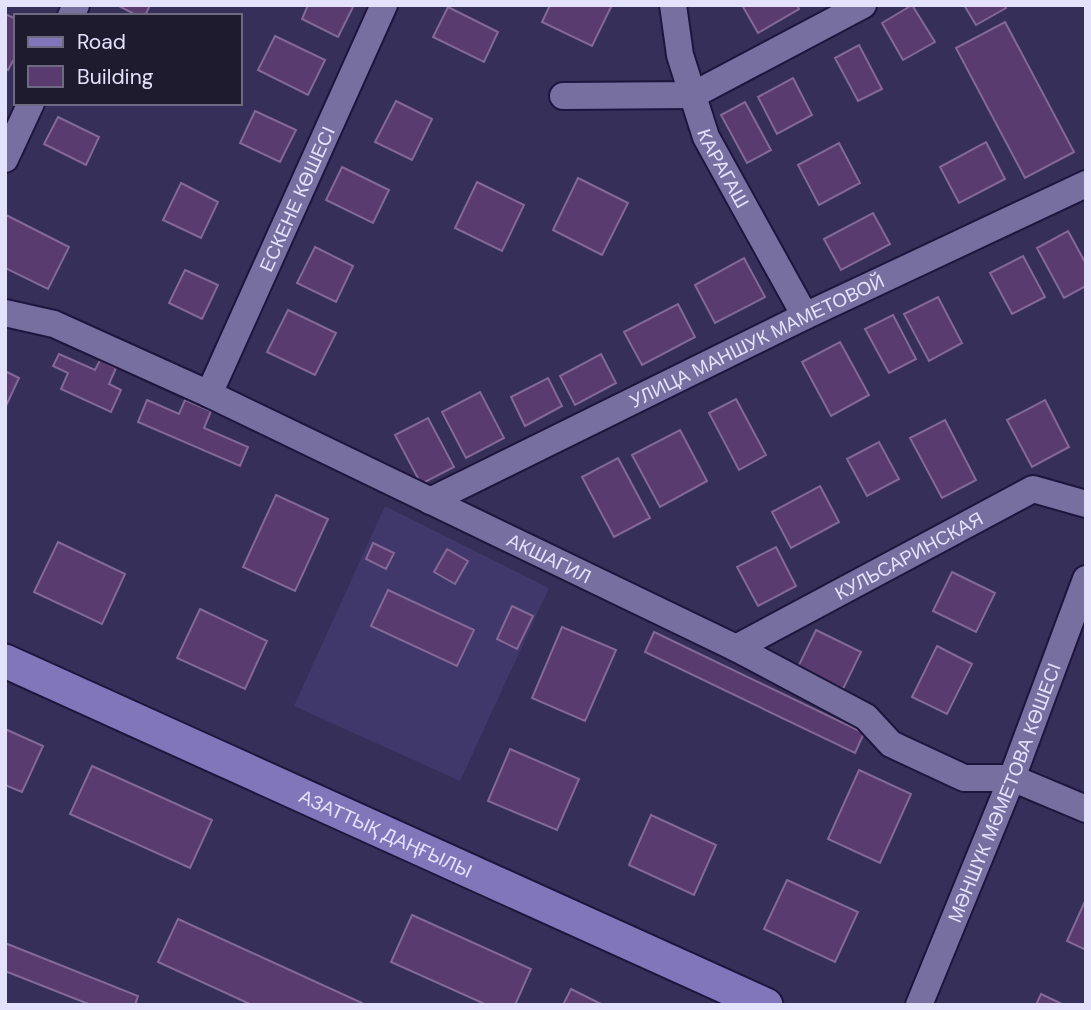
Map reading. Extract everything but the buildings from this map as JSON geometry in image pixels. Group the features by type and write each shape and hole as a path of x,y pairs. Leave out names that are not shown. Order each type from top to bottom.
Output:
{"main road":[{"name":"АЗАТТЫҚ ДАҢҒЫЛЫ","path":"5,661 766,1005"}],"street":[{"name":"ЕСКЕНЕ КӨШЕСІ","path":"209,394 384,5"},
{"name":"КАРАГАШ","path":"673,5 680,55 706,137 805,316"},
{"path":"563,96 693,95 863,5"},
{"path":"5,159 30,105"},
{"name":"УЛИЦА МАНШУК МАМЕТОВОЙ","path":"430,501 805,316 1086,184"},
{"name":"АКШАГИЛ","path":"5,313 54,324 209,394 736,648 866,717 891,744 964,778 1012,778 1086,809"},
{"name":"КУЛЬСАРИНСКАЯ","path":"736,648 1034,489 1086,504"},
{"name":"МӘНШҮК МӘМЕТОВА КӨШЕСІ","path":"919,1005 1012,778 1086,579"}],"shaded area":[{"path":"385,506 549,588 460,781 294,706"}]}
